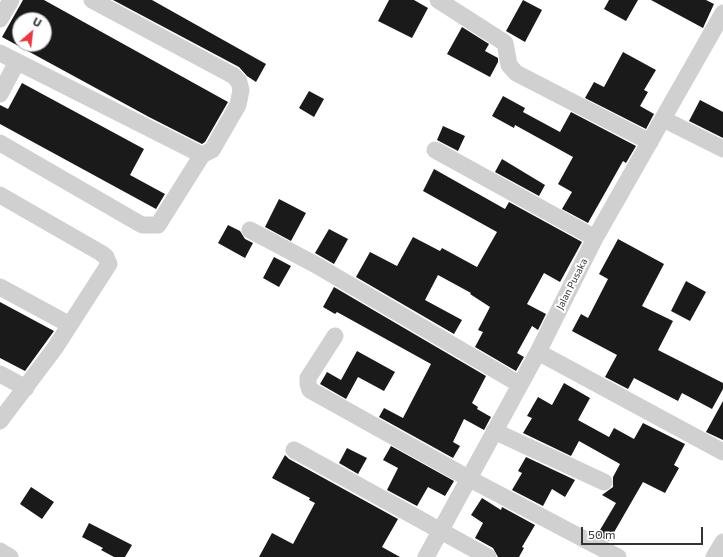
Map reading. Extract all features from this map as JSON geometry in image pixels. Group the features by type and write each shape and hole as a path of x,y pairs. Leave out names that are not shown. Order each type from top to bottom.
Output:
{"street":[{"path":"0,143 142,226 150,227 158,225 202,155 212,150 238,105 241,90 239,82 234,76 92,0"},
{"path":"438,0 505,43 509,65 516,73 650,142"},
{"name":"Jalan Pusaka","path":"426,557 519,384 538,352 595,238 723,13"},
{"path":"0,53 202,155"},
{"path":"0,94 17,62"},
{"path":"662,119 723,149"},
{"path":"435,150 595,238"},
{"path":"0,195 106,257 109,264 70,326 26,388 0,421"},
{"path":"250,230 316,265 519,384"},
{"path":"0,287 70,326"},
{"path":"335,336 308,378 310,390 468,478 618,557"},
{"path":"538,352 723,452"},
{"path":"0,374 26,388"},
{"path":"494,431 604,482"},
{"path":"294,450 488,557"},
{"path":"714,557 723,542"},
{"path":"0,551 10,557"}],"building":[{"path":"23,0 44,0 228,102 205,142 202,144 30,52 52,52 52,12 16,12"},
{"path":"113,0 152,0 266,64 256,82 247,76 239,67"},
{"path":"389,0 414,0 428,8 412,38 378,21"},
{"path":"523,0 542,10 525,42 506,31"},
{"path":"609,0 638,0 626,21 604,9"},
{"path":"651,0 706,0 714,4 703,28"},
{"path":"12,19 12,42 2,37"},
{"path":"462,27 489,44 485,51 498,58 498,62 490,77 447,54"},
{"path":"623,52 656,70 644,90 648,92 640,106 654,114 646,129 585,98 594,82 604,87"},
{"path":"22,83 144,149 130,175 165,194 156,209 0,124 0,105 8,109"},
{"path":"309,91 324,99 314,117 299,108"},
{"path":"503,96 525,108 523,112 560,132 571,112 636,146 626,163 623,161 588,223 562,209 572,192 558,184 573,157 515,125 514,128 492,116"},
{"path":"700,100 723,112 723,138 689,121"},
{"path":"443,126 465,136 458,151 437,140"},
{"path":"502,159 545,185 539,196 495,172"},
{"path":"434,169 505,209 509,202 582,242 560,282 544,273 527,304 546,314 538,330 532,326 517,353 524,357 516,371 475,347 483,332 478,330 490,307 470,294 471,293 438,275 425,300 462,320 454,334 356,277 370,252 397,266 413,237 440,251 442,248 477,267 497,232 423,191"},
{"path":"279,199 306,213 291,241 265,227"},
{"path":"228,225 240,231 245,239 253,243 245,258 218,243"},
{"path":"329,229 348,239 334,264 315,253"},
{"path":"618,239 664,264 642,306 673,321 658,350 723,383 723,389 712,409 682,393 678,401 634,378 628,389 605,377 617,355 572,331 581,314 588,318 608,279 599,274"},
{"path":"274,257 291,266 279,287 263,278"},
{"path":"686,281 706,292 690,321 671,311"},
{"path":"334,287 486,376 472,403 478,407 477,409 491,417 484,430 464,419 453,442 460,446 453,458 379,417 384,408 403,418 431,364 337,312 335,314 323,307"},
{"path":"0,302 54,331 25,371 0,358"},
{"path":"357,351 395,372 384,391 358,377 346,399 320,384 327,372 341,380"},
{"path":"564,383 590,398 578,420 609,437 614,428 634,439 643,423 685,444 674,465 679,468 665,493 643,482 609,541 597,535 616,503 602,495 613,487 613,477 620,464 579,441 571,456 523,433 532,418 527,416 538,397 552,405"},
{"path":"723,401 723,440 706,432"},
{"path":"391,446 454,481 445,496 428,487 417,506 387,490 398,468 383,460"},
{"path":"347,448 367,458 358,474 339,463"},
{"path":"285,455 289,459 398,519 382,547 400,557 259,557 272,533 293,544 315,503 309,500 310,498 272,478"},
{"path":"526,457 575,480 565,497 552,489 543,506 512,490 522,473 518,471"},
{"path":"31,487 54,502 42,519 20,504"},
{"path":"482,498 501,510 502,507 535,525 522,547 524,548 519,557 498,557 493,548 475,538 483,523 471,515"},
{"path":"89,523 132,545 125,557 114,557 101,550 103,548 82,537"}]}
